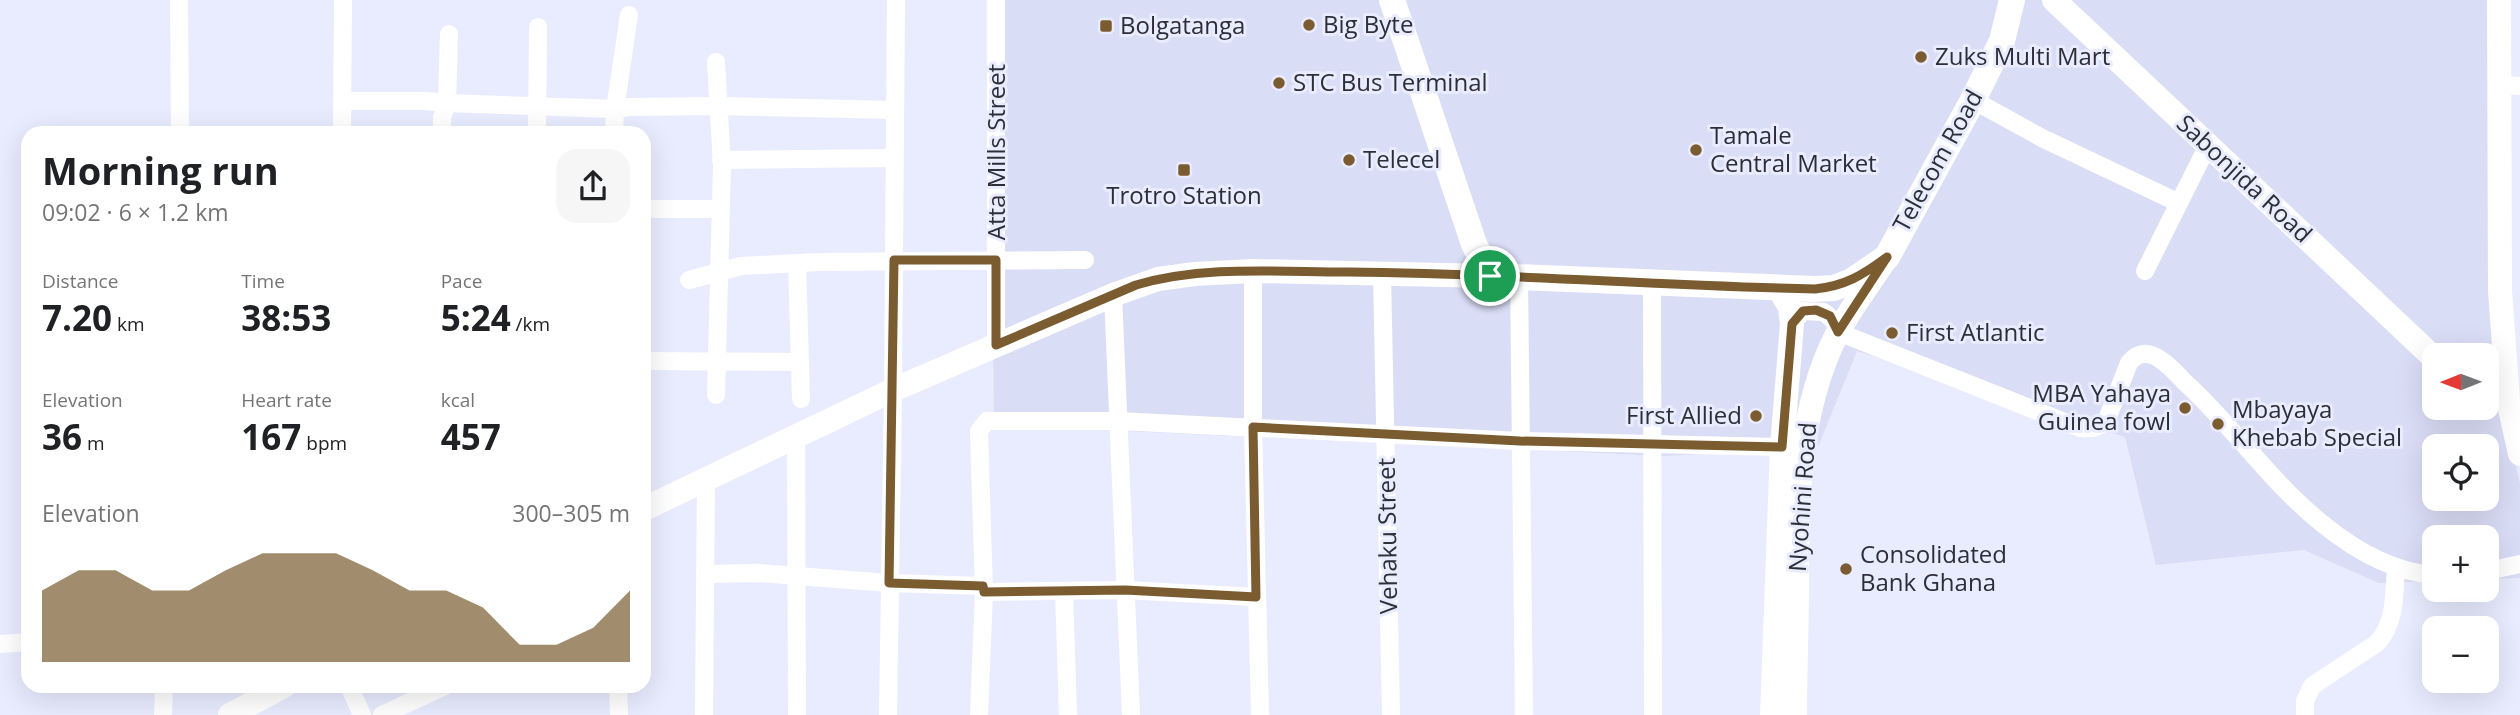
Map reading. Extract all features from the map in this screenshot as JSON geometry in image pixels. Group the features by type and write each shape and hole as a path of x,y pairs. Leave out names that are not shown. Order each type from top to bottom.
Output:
{"main road":[{"name":"Telecom Road","path":"1490,276 1779,289 1834,288 1852,281 1887,257 1973,100 2002,41 2012,0"},
{"path":"1397,2 1474,244 1490,276"}],"street":[{"path":"179,0 180,126"},
{"path":"342,126 343,0"},
{"path":"888,715 896,0"},
{"name":"Atta Mills Street","path":"996,0 996,345"},
{"name":"Sabonjida Road","path":"2054,0 2422,347"},
{"path":"2499,0 2510,85 2511,305 2499,382"},
{"path":"614,126 629,15"},
{"path":"537,126 538,27"},
{"path":"442,126 447,103 449,34"},
{"path":"716,62 721,160 716,395"},
{"path":"1973,100 2042,138 2179,203"},
{"path":"343,101 426,101 615,109 717,106 894,110"},
{"path":"2145,271 2208,145"},
{"path":"721,160 894,158"},
{"path":"651,209 720,209"},
{"name":"Nyohini Road","path":"1795,715 1796,524 1801,458 1816,387 1838,332 1887,257"},
{"path":"689,280 741,266 894,260 1085,260"},
{"path":"797,264 801,399"},
{"path":"651,506 893,390 1112,295 1158,279 1253,271 1490,276"},
{"path":"1253,271 1253,427 1260,715"},
{"name":"Vehaku Street","path":"1382,272 1391,715"},
{"path":"1519,277 1524,715"},
{"path":"1652,283 1653,715"},
{"name":"Nyohini Road","path":"1772,715 1782,447 1792,324 1790,307 1779,289"},
{"path":"1112,295 1131,715"},
{"path":"1792,324 1803,311 1816,310 1830,316 1838,332 2068,425 2091,429 2101,426 2107,419 2129,363 2141,354 2151,355 2166,363 2197,393 2295,499 2322,523 2357,548 2396,567 2422,572"},
{"path":"651,361 800,362"},
{"path":"2499,400 2520,454"},
{"path":"979,715 984,589 979,431 982,425 993,419 1118,421 1520,441 1782,447"},
{"path":"796,436 797,715"},
{"path":"704,715 706,479"},
{"path":"2499,568 2520,564"},
{"path":"2305,715 2305,701 2312,686 2377,643 2383,636 2392,616 2396,567"},
{"path":"705,574 758,573 984,589 1125,590 1256,597"},
{"path":"1064,591 1068,715"},
{"path":"0,644 21,642"},
{"path":"163,715 164,693"},
{"path":"230,715 258,693"},
{"path":"352,693 362,715"},
{"path":"382,715 430,693"},
{"path":"618,693 619,715"}],"shaded area":[{"path":"990,0 2505,0 2498,343 2422,343 2422,420 2499,420 2499,390 2520,484 2520,578 2499,579 2499,525 2422,525 2422,581 2379,583 2304,550 2156,565 2125,437 1857,351 1818,447 1665,456 994,425"}],"place":[{"name":"Big Byte","path":"1309,25"},
{"name":"Bolgatanga","path":"1106,26"},
{"name":"Zuks Multi Mart","path":"1921,57"},
{"name":"STC Bus Terminal","path":"1279,83"},
{"name":"Tamale Central Market","path":"1696,150"},
{"name":"Telecel","path":"1349,160"},
{"name":"Trotro Station","path":"1184,170"},
{"name":"First Atlantic","path":"1892,333"},
{"name":"MBA Yahaya Guinea fowl","path":"2185,408"},
{"name":"First Allied","path":"1756,416"},
{"name":"Mbayaya Khebab Special","path":"2218,424"},
{"name":"Consolidated Bank Ghana","path":"1846,569"}],"route":[{"path":"1887,257 1838,332 1830,316 1816,310 1803,311 1792,324 1782,447 1520,441 1253,427 1256,597 1125,590 984,592 983,586 889,583 894,260 996,260 996,345 1136,285 1158,279 1253,271 1490,276 1815,289 1834,288 1852,281 1887,257"}]}
